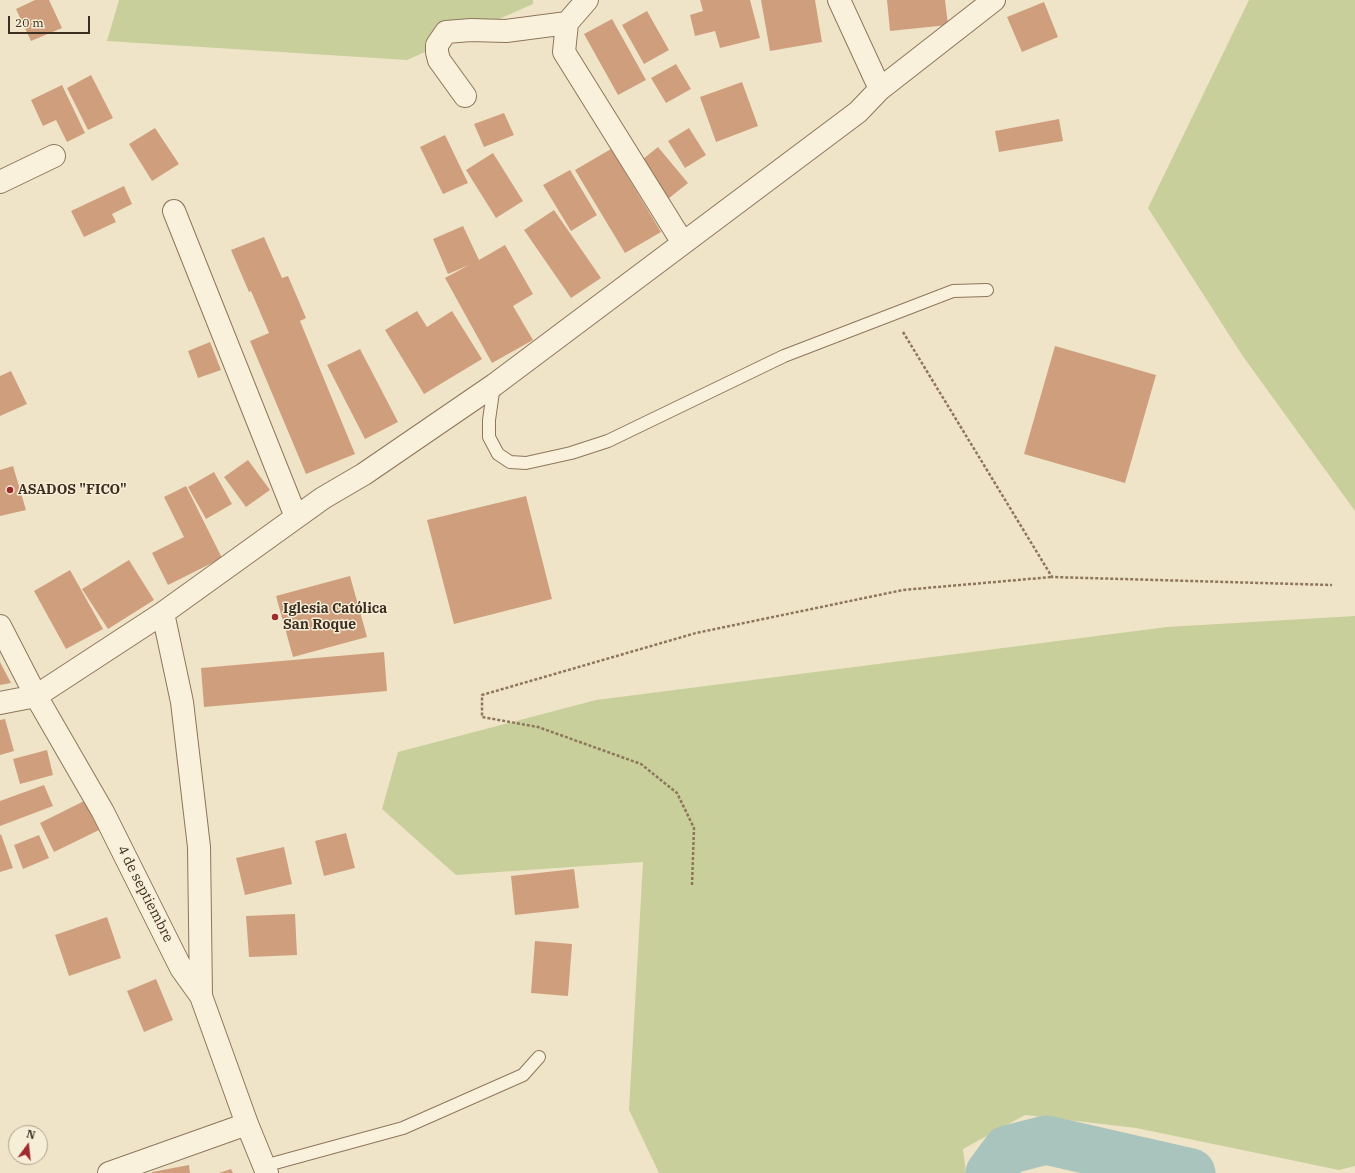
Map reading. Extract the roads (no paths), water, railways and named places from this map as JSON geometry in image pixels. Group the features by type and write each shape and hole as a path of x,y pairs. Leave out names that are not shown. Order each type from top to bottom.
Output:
{"street":[{"path":"587,0 567,23 564,52 683,244"},
{"path":"838,0 880,89"},
{"path":"0,703 36,696 163,613 323,498 364,474 494,385 858,112 880,89 994,0"},
{"path":"465,96 439,60 437,45 446,32 471,30 506,32 567,23"},
{"path":"0,182 54,156"},
{"path":"174,211 296,517"},
{"path":"163,613 182,702 199,847 200,996"},
{"name":"4 de septiembre","path":"0,626 36,696 103,812 182,968 200,996 247,1124 266,1170"},
{"path":"109,1173 247,1124"}],"lane":[{"path":"494,385 489,420 490,437 498,454 510,462 526,462 571,453 608,441 784,356 953,291 987,290"},
{"path":"266,1170 403,1128 523,1075 538,1057"}],"waterway":[{"path":"990,1173 1007,1150 1046,1140 1191,1173"}],"place":[{"name":"ASADOS \"FICO\"","path":"10,490"},
{"name":"Iglesia Católica San Roque","path":"275,617"}]}
